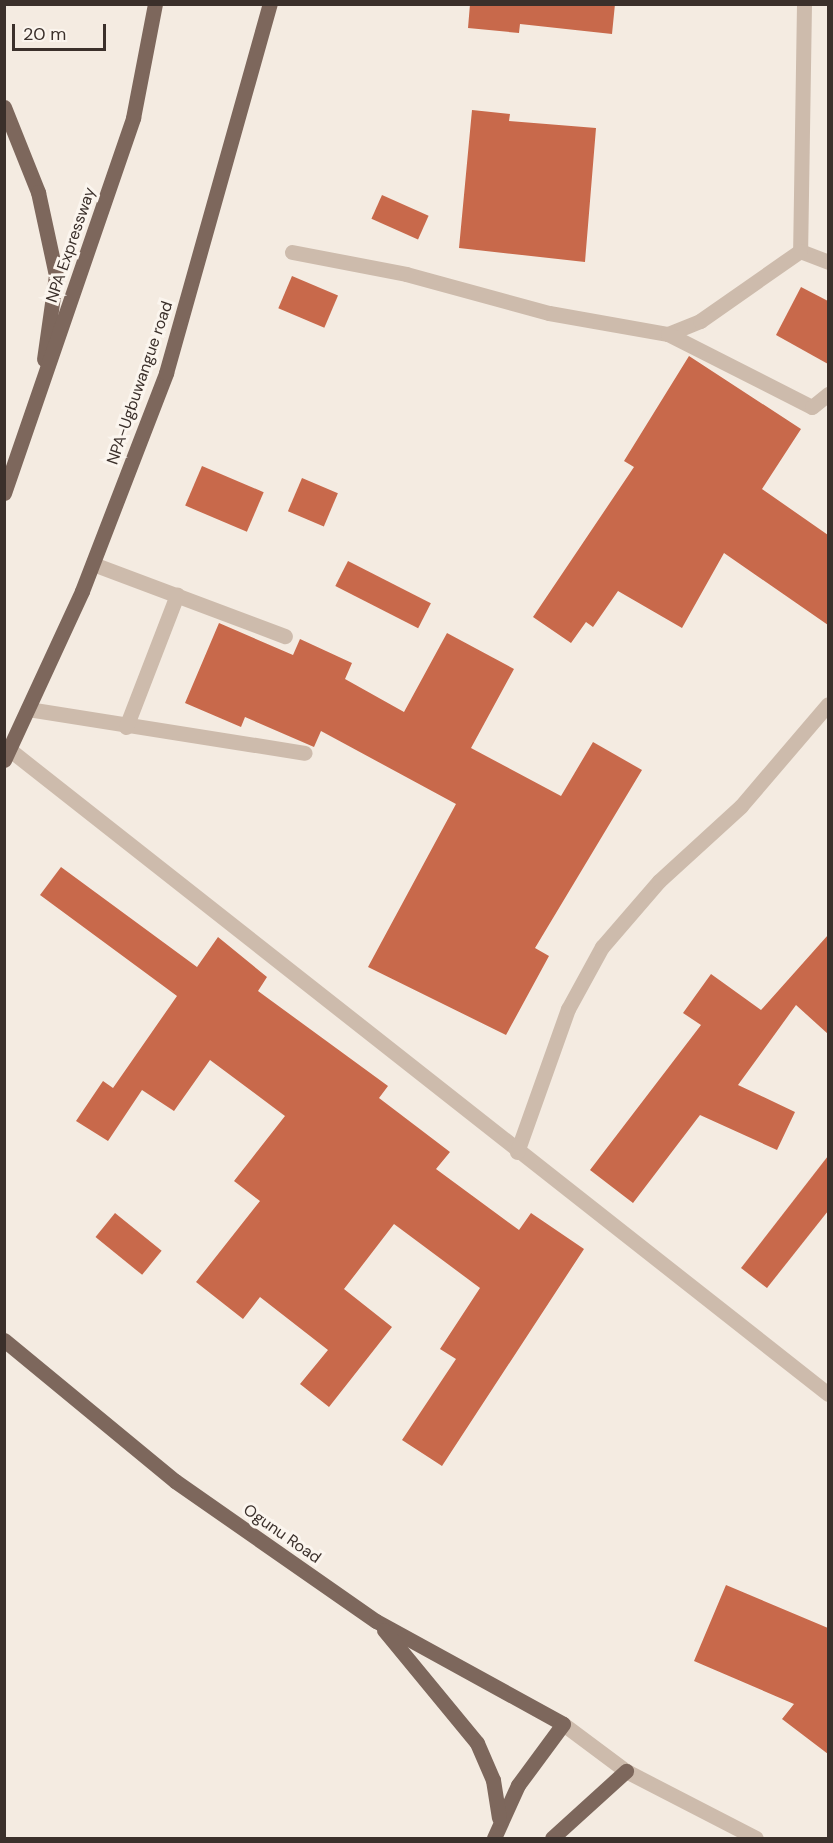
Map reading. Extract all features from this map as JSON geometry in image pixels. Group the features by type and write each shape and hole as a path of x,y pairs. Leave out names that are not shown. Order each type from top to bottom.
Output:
{"main road":[{"name":"NPA Expressway","path":"4,493 133,118 155,4"},
{"name":"NPA-Ugbuwangue road","path":"7,755 93,564 166,373 270,4"},
{"path":"4,107 38,192 56,275 40,391"},
{"name":"Ogunu Road","path":"4,1340 175,1481 376,1621 563,1724"},
{"path":"376,1621 450,1704 477,1743 493,1780 499,1818"},
{"path":"494,1839 499,1818 563,1724"},
{"path":"552,1839 626,1771"}],"street":[{"path":"800,251 804,4"},
{"path":"800,251 828,262"},
{"path":"669,334 700,321 800,251"},
{"path":"292,252 406,274 549,313 669,334 812,407 828,394"},
{"path":"93,564 285,636"},
{"path":"126,727 177,595"},
{"path":"517,1152 568,1010 602,947 659,881 741,806 828,704"},
{"path":"28,709 126,727 305,753"},
{"path":"7,755 828,1394"},
{"path":"563,1724 626,1771 756,1839"}],"building":[{"path":"470,4 615,4 612,34 520,24 519,33 468,28"},
{"path":"472,110 510,114 509,121 596,128 585,262 459,248"},
{"path":"382,195 429,216 418,239 371,219"},
{"path":"292,276 338,296 324,328 278,308"},
{"path":"801,287 828,301 828,364 776,335"},
{"path":"689,356 801,429 762,489 828,535 828,625 724,553 682,628 618,591 593,627 586,622 571,643 533,617 634,467 624,461"},
{"path":"202,466 264,492 247,532 185,506"},
{"path":"302,478 338,493 324,526 288,511"},
{"path":"348,561 431,603 418,628 335,586"},
{"path":"219,623 293,655 300,639 352,663 345,679 404,712 447,633 514,669 471,748 561,796 593,742 642,770 535,948 549,956 506,1035 368,967 456,804 321,731 314,747 245,717 241,727 185,703"},
{"path":"61,867 197,967 218,937 267,977 258,991 388,1086 379,1098 450,1152 436,1169 519,1230 531,1213 584,1249 442,1466 402,1440 456,1359 440,1349 480,1288 394,1224 344,1289 392,1327 329,1407 300,1384 328,1350 260,1297 243,1319 196,1282 260,1201 234,1181 285,1116 210,1060 174,1111 142,1090 108,1141 76,1121 103,1081 113,1088 177,996 40,895"},
{"path":"828,935 828,1034 796,1005 738,1085 795,1112 777,1150 700,1115 633,1203 590,1170 701,1025 683,1013 711,974 761,1010"},
{"path":"828,1156 828,1211 767,1288 741,1268"},
{"path":"115,1213 162,1251 142,1275 95,1237"},
{"path":"726,1585 828,1628 828,1754 782,1719 794,1704 694,1661"}]}
